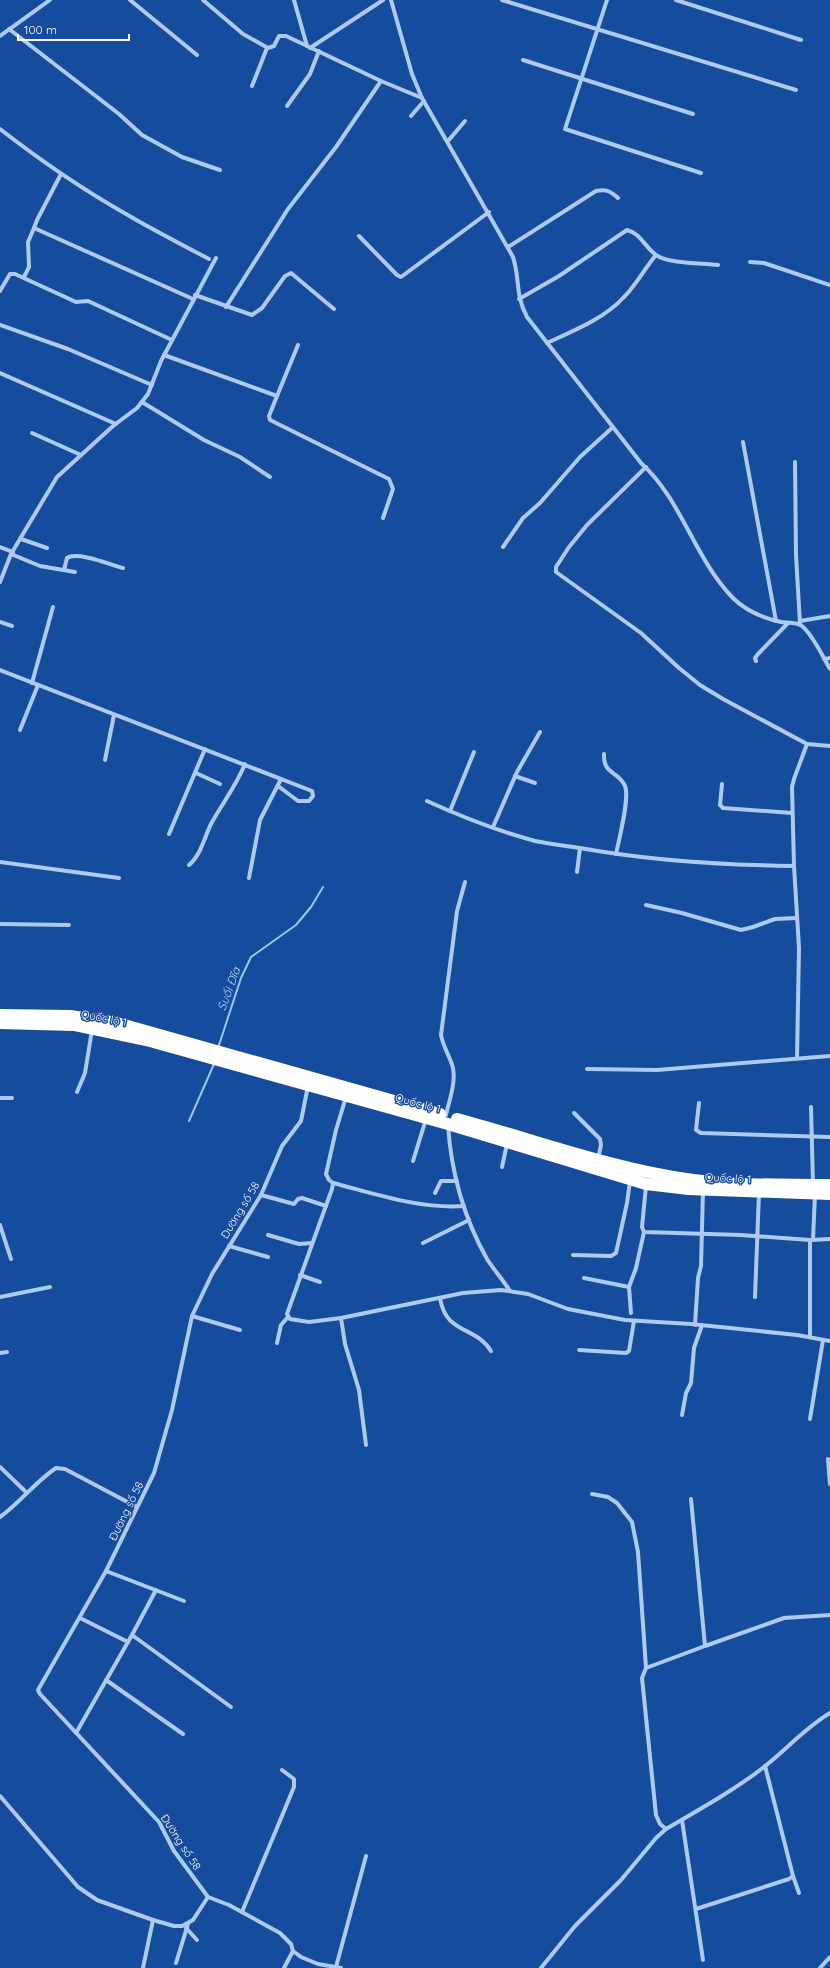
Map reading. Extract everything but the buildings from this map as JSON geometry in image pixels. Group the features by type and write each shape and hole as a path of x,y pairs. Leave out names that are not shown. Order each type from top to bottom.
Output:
{"highway":[{"name":"Quốc lộ 1","path":"0,1015 70,1016 110,1021 308,1086 427,1119 447,1120 507,1142 646,1184 703,1190 759,1192 814,1189 830,1185"},
{"name":"Quốc lộ 1","path":"0,1023 59,1024 93,1028 209,1053"},
{"name":"Quốc lộ 1","path":"225,1058 447,1120 598,1160 693,1180 814,1189 830,1194"}],"street":[{"path":"0,36 50,0"},
{"path":"130,0 197,55"},
{"path":"203,0 243,34 267,48 274,46 282,35 423,99"},
{"path":"294,0 309,47"},
{"path":"309,47 383,0"},
{"path":"391,0 412,74 423,99 489,212 516,265 519,299 527,317 663,488 704,560 725,589 738,602 755,614 776,621 788,623 800,623 830,616"},
{"path":"502,0 598,31 796,90"},
{"path":"607,0 565,128 701,173"},
{"path":"676,0 801,40"},
{"path":"9,29 119,114 142,135 182,157 220,170"},
{"path":"252,86 267,48"},
{"path":"287,106 310,74 319,51"},
{"path":"523,60 693,114"},
{"path":"226,307 288,209 336,147 381,81"},
{"path":"411,116 423,99"},
{"path":"448,141 465,121"},
{"path":"0,129 61,174 125,214 209,259"},
{"path":"24,278 29,267 28,242 36,220 61,174"},
{"path":"508,247 596,191 604,189 610,191 618,198"},
{"path":"359,236 397,275 401,276 489,212"},
{"path":"34,228 194,297 248,315 256,314 270,298 285,276 291,273 334,310"},
{"path":"519,299 559,276 627,230 633,232 656,255 678,261 718,265"},
{"path":"547,343 577,329 616,304 624,297 656,255"},
{"path":"0,582 12,553 21,540 52,483 81,455 142,402 152,385 164,355 216,258"},
{"path":"750,262 764,263 830,285"},
{"path":"0,291 10,274 16,274 76,302 88,301 172,340"},
{"path":"0,325 68,349 152,385"},
{"path":"298,345 269,416 270,420 389,479 393,489 383,518"},
{"path":"164,355 277,396"},
{"path":"0,372 116,424"},
{"path":"142,402 204,440 240,457 270,477"},
{"path":"503,547 523,518 545,497 580,457 613,427"},
{"path":"32,434 81,455"},
{"path":"743,442 776,621"},
{"path":"795,462 796,555 800,623 806,630 830,669"},
{"path":"646,468 577,536 556,567 556,572 631,625 700,684 723,699 807,744 830,746"},
{"path":"21,540 48,548"},
{"path":"0,547 40,566 75,572"},
{"path":"64,570 67,558 72,556 85,557 123,568"},
{"path":"32,683 53,607"},
{"path":"0,622 12,626"},
{"path":"756,661 755,658 758,654 788,623"},
{"path":"824,659 830,658"},
{"path":"0,670 245,764 312,791 314,794 312,800 309,802 298,801 278,786"},
{"path":"20,730 38,685"},
{"path":"105,760 114,714"},
{"path":"493,827 515,776 540,732"},
{"path":"797,1058 799,948 792,813 794,779 807,744"},
{"path":"169,834 205,749"},
{"path":"450,811 474,752"},
{"path":"604,754 604,761 607,769 624,783 627,794 616,854"},
{"path":"189,865 196,858 211,824 236,783 245,764"},
{"path":"196,773 220,784"},
{"path":"515,776 535,783"},
{"path":"249,878 260,820 281,779"},
{"path":"722,784 720,805 723,808 792,813"},
{"path":"427,801 493,827 537,841 616,854 724,865 794,866"},
{"path":"576,872 580,848"},
{"path":"0,862 119,878"},
{"path":"465,882 457,911 441,1035 443,1046 451,1064 454,1076 447,1120 450,1154 469,1220 488,1259 510,1291"},
{"path":"646,906 682,913 741,930 775,919 797,918"},
{"path":"0,924 69,925"},
{"path":"77,1092 85,1074 93,1028"},
{"path":"587,1069 642,1070 830,1056"},
{"name":"Đường số 58","path":"208,1896 174,1852 159,1822 40,1694 38,1690 106,1571 159,1458 172,1410 192,1316 205,1287 261,1195 282,1146 301,1121 308,1086"},
{"path":"346,1097 336,1130 326,1174 329,1180 333,1183 409,1202 441,1207 464,1206"},
{"path":"0,1098 12,1098"},
{"path":"699,1103 696,1130 701,1133 830,1137"},
{"path":"810,1337 814,1189 811,1107"},
{"path":"574,1113 589,1126 600,1139 601,1145 598,1160"},
{"path":"413,1161 427,1119"},
{"path":"502,1167 507,1142"},
{"path":"573,1255 611,1256 616,1253 627,1203 630,1179"},
{"path":"435,1194 441,1181 457,1181"},
{"path":"288,1317 286,1314 333,1183"},
{"path":"631,1313 629,1287 636,1268 644,1232 642,1227 646,1184"},
{"path":"695,1325 698,1278 701,1266 703,1190"},
{"path":"755,1296 759,1192"},
{"path":"261,1195 294,1204 299,1198 302,1198 326,1206"},
{"path":"423,1243 469,1220"},
{"path":"0,1225 11,1259"},
{"path":"644,1232 757,1236 812,1240 830,1239"},
{"path":"268,1235 299,1244 312,1243"},
{"path":"229,1246 268,1257"},
{"path":"300,1275 320,1282"},
{"path":"584,1278 629,1287"},
{"path":"0,1297 50,1287"},
{"path":"288,1317 290,1319 310,1322 341,1318 484,1290 510,1291 542,1298 568,1309 634,1321 702,1325 810,1337 830,1341"},
{"path":"440,1298 446,1317 466,1332 477,1336 486,1343 491,1351"},
{"path":"192,1316 240,1330"},
{"path":"277,1344 281,1325 288,1317"},
{"path":"341,1318 345,1344 359,1390 366,1445"},
{"path":"579,1350 626,1353 629,1351 634,1321"},
{"path":"682,1415 686,1393 691,1383 694,1348 702,1325"},
{"path":"810,1419 823,1340"},
{"path":"0,1352 7,1352"},
{"path":"828,1459 830,1484"},
{"path":"0,1467 27,1493"},
{"path":"0,1517 18,1504 27,1493 56,1468 65,1469 137,1507"},
{"path":"592,1494 608,1497 617,1503 632,1522 638,1552 646,1668 642,1678 656,1815 660,1824 666,1829"},
{"path":"691,1498 705,1646"},
{"path":"106,1571 184,1601"},
{"path":"76,1733 156,1590"},
{"path":"646,1668 784,1618 830,1615"},
{"path":"80,1618 128,1642"},
{"path":"132,1635 231,1707"},
{"path":"106,1680 183,1734"},
{"path":"541,1967 578,1922 621,1880 656,1838 666,1829 725,1795 765,1766 806,1729 830,1713"},
{"path":"765,1766 793,1876 799,1893"},
{"path":"242,1912 294,1787 294,1779 282,1770"},
{"path":"0,1796 78,1887 97,1900 153,1920 174,1926 187,1926"},
{"path":"682,1820 704,1960"},
{"path":"336,1967 366,1856"},
{"path":"696,1910 789,1879 793,1876"},
{"path":"176,1963 187,1926 193,1920 208,1896 242,1912 280,1933 291,1944 293,1951 308,1960 341,1968"},
{"path":"143,1968 153,1920"},
{"path":"187,1926 197,1940"},
{"path":"284,1968 293,1951"},
{"path":"820,1968 830,1957"}],"waterway":[{"name":"Suối Đĩa","path":"218,1048 241,978 251,957 296,925 311,907 323,887"},
{"name":"Suối Đĩa","path":"189,1121 214,1064"}]}
